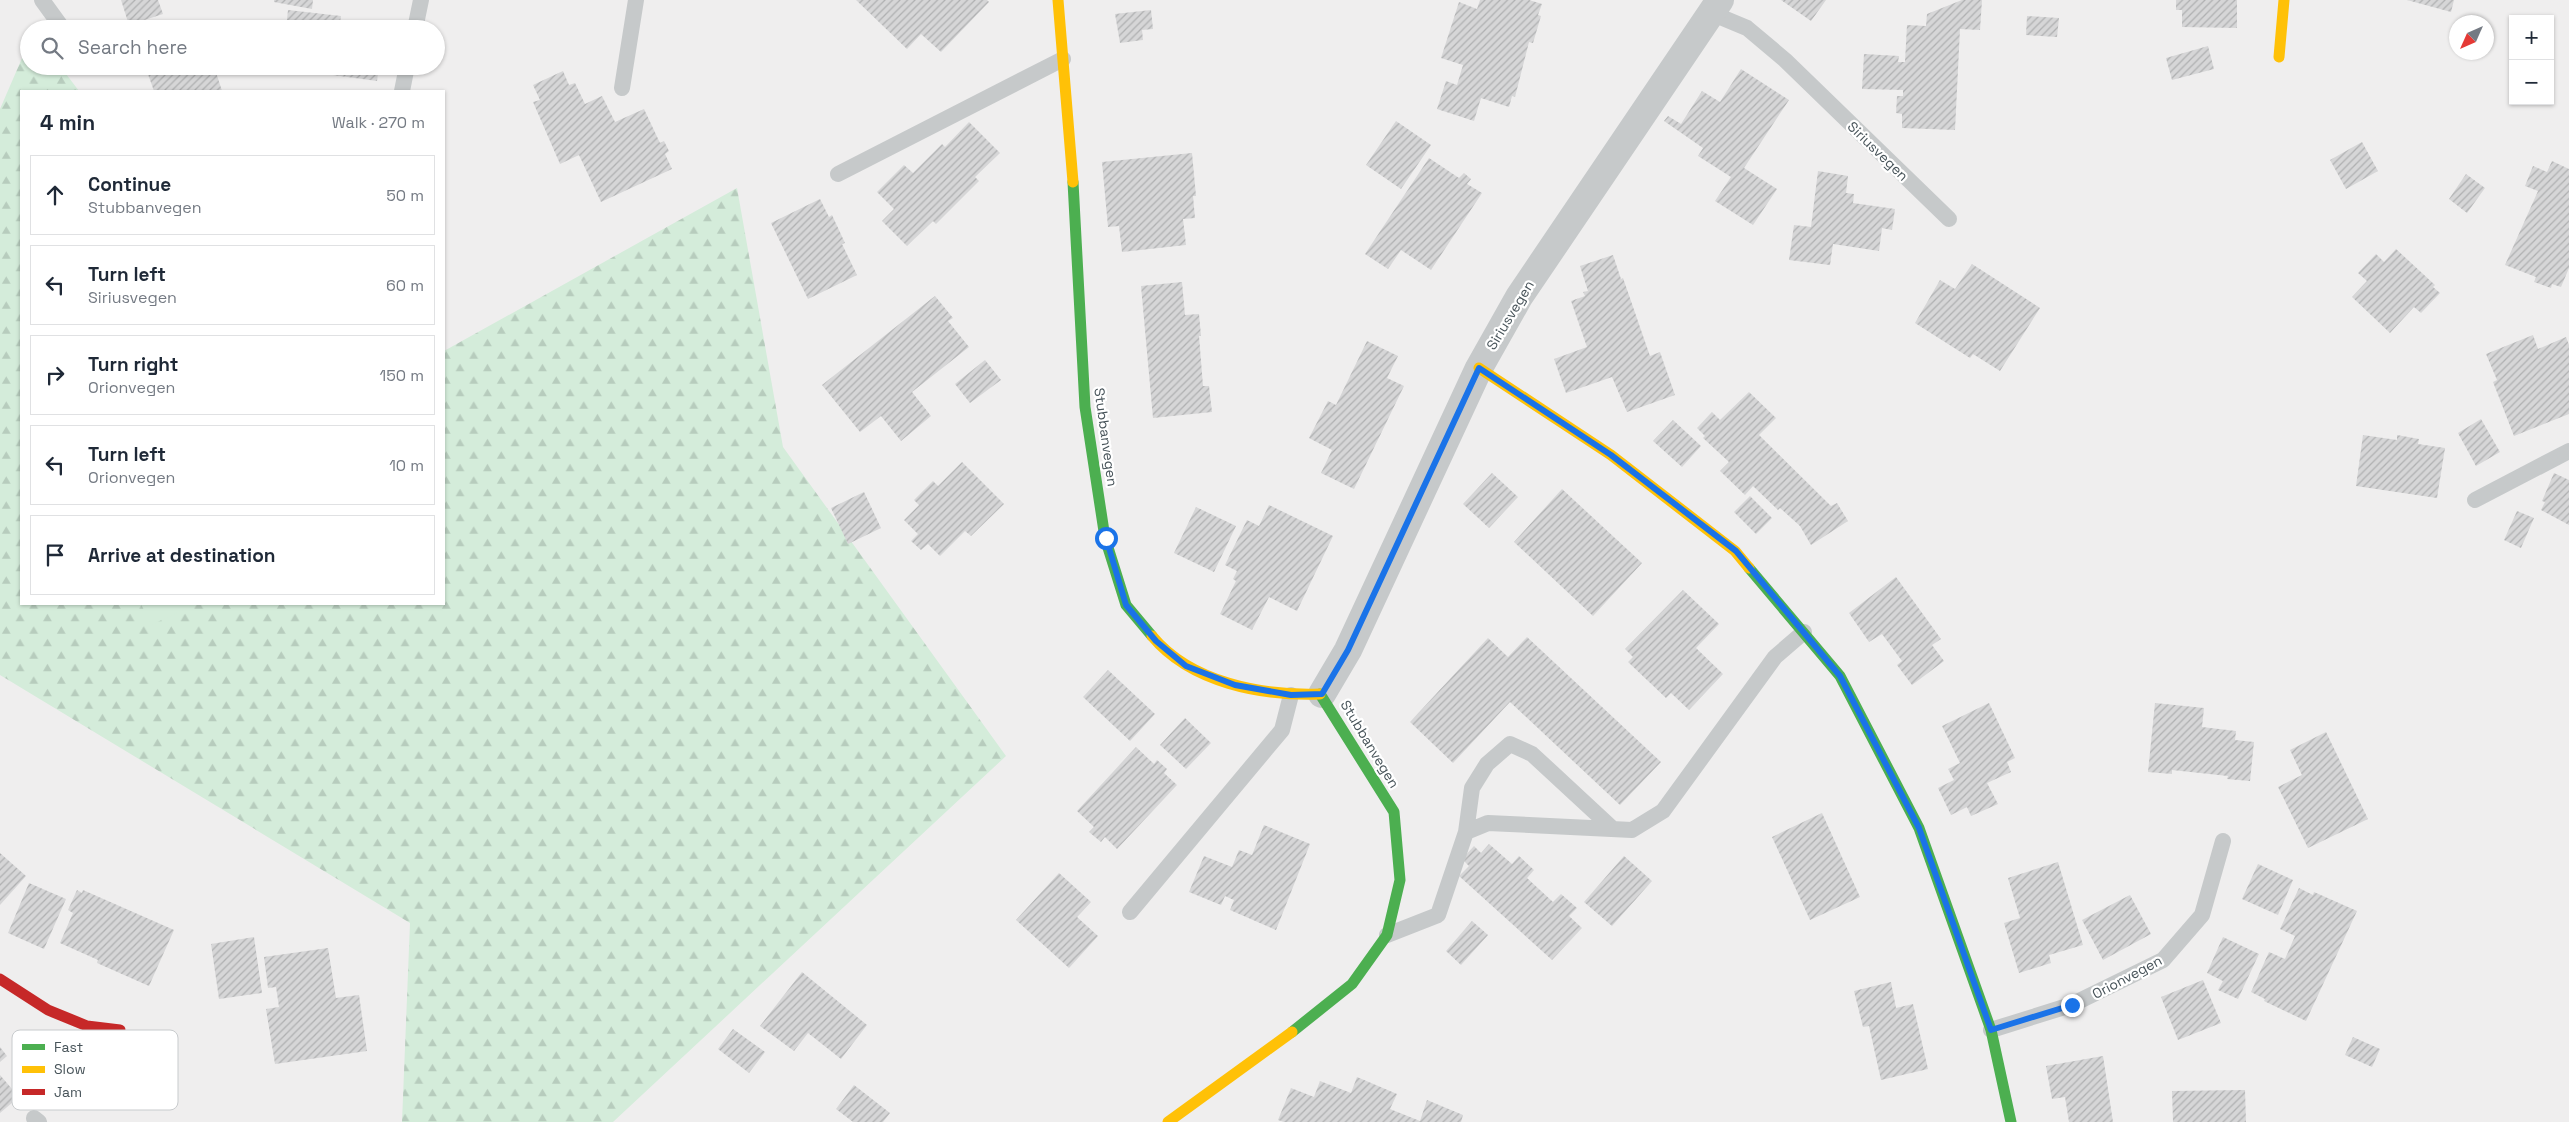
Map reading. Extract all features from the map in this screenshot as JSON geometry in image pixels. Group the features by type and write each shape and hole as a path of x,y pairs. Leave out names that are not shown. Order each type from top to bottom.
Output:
{"street":[{"name":"Stubbanvegen","path":"1058,0 1070,134 1084,407 1106,538 1126,605 1156,641 1186,666 1235,685 1291,695 1322,694 1394,812 1400,880 1387,935 1352,984 1288,1035 1168,1122"},
{"path":"2279,56 2284,0"},
{"name":"Siriusvegen","path":"1322,694 1348,650 1479,368 1518,297 1716,7"},
{"path":"1479,368 1611,455 1736,551 1840,676 1919,828 1991,1030 2011,1122"},
{"path":"0,978 48,1010 87,1026 120,1030"}],"lane":[{"path":"42,0 56,20"},
{"path":"417,20 421,0"},
{"path":"622,88 636,0"},
{"name":"Siriusvegen","path":"1716,7 1747,28 1785,60 1949,219"},
{"path":"838,174 1063,59"},
{"path":"402,90 405,75"},
{"path":"2475,500 2569,451"},
{"path":"1466,832 1488,823 1632,830 1663,811 1775,657 1804,632"},
{"path":"1130,912 1282,730 1291,695"},
{"path":"1387,935 1438,914 1466,832 1472,788 1487,764 1510,744 1532,754 1613,829"},
{"name":"Orionvegen","path":"1991,1030 2072,1005 2163,960 2202,915 2223,841"}],"green space":[{"path":"20,63 20,75 67,75 78,90 20,90 20,605 445,605 445,350 737,188 783,447 1006,756 613,1122 402,1122 410,923 0,675 0,109"},
{"path":"141,605 194,605 151,625"}],"building":[{"path":"121,0 158,0 163,14 144,20 127,20"},
{"path":"274,0 313,0 312,9 274,2"},
{"path":"856,0 987,0 989,2 941,52 921,34 907,49"},
{"path":"1480,0 1529,0 1542,4 1538,15 1541,16 1533,43 1529,42 1515,97 1512,96 1509,107 1481,98 1474,121 1437,109 1446,81 1457,85 1463,65 1441,58 1459,2 1477,9"},
{"path":"1781,0 1826,0 1811,21"},
{"path":"1962,0 1982,0 1980,30 1960,29 1955,130 1902,128 1902,114 1896,113 1897,96 1903,96 1903,90 1862,89 1864,54 1899,56 1898,62 1905,62 1907,25 1926,26 1927,14"},
{"path":"2176,0 2237,0 2237,28 2182,27 2182,10 2176,10"},
{"path":"2407,0 2454,0 2451,12"},
{"path":"288,10 341,16 340,20 287,20"},
{"path":"1151,10 1153,29 1142,30 1143,40 1120,43 1115,14"},
{"path":"2027,16 2059,18 2057,37 2026,35"},
{"path":"2208,46 2214,69 2172,80 2166,58"},
{"path":"1741,69 1789,100 1744,168 1777,189 1753,225 1715,201 1731,177 1698,156 1703,148 1664,121 1668,116 1681,124 1702,91 1720,102"},
{"path":"563,71 569,85 575,83 585,104 602,96 615,122 644,109 660,143 664,141 669,151 665,154 672,169 601,202 579,155 560,164 533,102 540,100 533,85"},
{"path":"148,75 217,75 222,90 154,90"},
{"path":"333,75 378,75 377,81"},
{"path":"1396,121 1431,145 1401,189 1366,165"},
{"path":"969,122 1000,153 975,177 979,181 936,224 933,221 907,246 882,221 894,209 877,192 904,165 913,173 942,144 945,147"},
{"path":"2362,142 2378,171 2346,189 2330,160"},
{"path":"1192,153 1196,196 1193,196 1195,218 1183,219 1186,245 1122,252 1119,226 1108,227 1102,162"},
{"path":"1429,158 1459,178 1464,173 1471,179 1467,184 1482,193 1431,270 1401,250 1388,269 1365,254"},
{"path":"2552,161 2569,169 2569,268 2561,287 2552,284 2551,288 2534,282 2536,277 2505,265 2538,191 2525,186 2533,166 2547,172"},
{"path":"1818,171 1848,176 1846,193 1854,194 1853,203 1895,209 1892,230 1882,228 1879,251 1833,244 1830,265 1789,260 1794,225 1811,227"},
{"path":"2466,174 2485,188 2467,213 2449,199"},
{"path":"820,199 829,217 832,215 845,243 842,244 857,275 808,299 771,223"},
{"path":"2396,249 2435,285 2433,287 2440,293 2421,313 2414,307 2390,333 2352,297 2367,281 2358,273 2376,254 2384,262"},
{"path":"1613,255 1650,356 1660,352 1675,395 1627,412 1612,377 1566,393 1554,359 1587,347 1571,301 1585,296 1583,292 1588,291 1580,266"},
{"path":"1972,264 2040,308 2000,371 1973,354 1970,358 1915,323 1940,280 1955,289"},
{"path":"1182,282 1185,315 1199,314 1203,386 1209,386 1212,412 1153,418 1141,286"},
{"path":"935,296 953,318 948,321 969,347 912,392 931,416 901,441 881,416 860,432 822,385"},
{"path":"2533,335 2538,349 2566,337 2569,345 2569,414 2514,436 2493,382 2497,380 2486,354"},
{"path":"1367,341 1398,356 1387,378 1404,386 1354,489 1321,473 1332,450 1309,438 1328,401 1336,405"},
{"path":"985,360 1001,380 970,403 955,384"},
{"path":"1749,392 1776,418 1759,435 1831,506 1837,503 1848,521 1811,545 1800,526 1780,508 1778,510 1753,486 1745,495 1720,471 1729,462 1703,438 1705,436 1697,428 1712,412 1720,420"},
{"path":"2481,419 2500,452 2476,466 2458,433"},
{"path":"1673,420 1701,446 1682,467 1653,441"},
{"path":"2363,435 2397,440 2397,435 2419,439 2418,444 2445,448 2437,498 2356,486"},
{"path":"962,462 1004,504 971,536 965,531 940,556 928,544 921,550 911,541 918,534 904,520 919,505 914,500 933,481 938,486"},
{"path":"1492,473 1518,497 1489,528 1463,504"},
{"path":"2554,473 2569,480 2569,525 2541,510 2545,502 2542,501"},
{"path":"1562,489 1642,563 1593,616 1514,542"},
{"path":"864,492 881,528 848,544 831,508"},
{"path":"1750,496 1772,518 1756,534 1734,512"},
{"path":"1269,505 1333,536 1297,611 1269,597 1252,630 1220,614 1236,581 1233,579 1237,571 1225,565 1247,520 1259,526"},
{"path":"1196,507 1236,526 1214,572 1174,553"},
{"path":"2517,511 2534,518 2521,548 2504,540"},
{"path":"1896,577 1941,639 1932,645 1944,661 1912,685 1897,665 1902,661 1882,634 1869,642 1849,613"},
{"path":"1683,590 1719,624 1696,648 1723,674 1689,710 1671,693 1666,698 1628,662 1633,657 1625,649"},
{"path":"1527,637 1661,762 1620,805 1510,702 1453,763 1410,722 1488,638 1508,657"},
{"path":"1108,670 1155,714 1130,741 1083,697"},
{"path":"1989,703 2015,758 2007,762 2011,772 1987,783 1998,804 1971,816 1967,807 1951,815 1938,788 1954,780 1948,769 1960,763 1942,726"},
{"path":"2155,703 2204,708 2202,727 2236,731 2235,740 2254,742 2250,781 2227,779 2228,776 2172,770 2172,774 2148,772"},
{"path":"1185,718 1211,743 1186,769 1160,745"},
{"path":"2326,732 2368,819 2308,848 2278,787 2302,775 2290,750"},
{"path":"1136,747 1154,764 1157,760 1167,769 1164,773 1177,785 1117,849 1105,837 1101,842 1089,832 1094,827 1077,811"},
{"path":"1822,813 1860,897 1810,920 1772,837"},
{"path":"1264,825 1310,844 1276,930 1230,910 1234,900 1225,896 1221,905 1189,892 1204,856 1232,867 1239,850 1252,855"},
{"path":"1489,844 1512,864 1519,856 1534,870 1527,878 1553,902 1561,894 1577,908 1569,916 1582,928 1552,960 1459,876 1469,866 1462,859 1474,846 1481,853"},
{"path":"0,853 26,876 0,905"},
{"path":"1624,856 1652,881 1612,926 1584,902"},
{"path":"2058,862 2083,945 2049,955 2051,963 2019,973 2004,923 2020,918 2008,878"},
{"path":"2258,864 2293,880 2278,915 2242,899"},
{"path":"1059,873 1091,902 1077,917 1098,936 1069,968 1016,920"},
{"path":"29,883 66,899 44,949 8,933"},
{"path":"2299,888 2313,895 2314,892 2357,911 2306,1021 2264,1001 2265,999 2251,992 2269,952 2285,959 2295,936 2280,929"},
{"path":"77,890 82,893 83,890 174,930 149,986 97,963 98,960 60,943 73,913 68,910"},
{"path":"2130,895 2151,934 2103,960 2082,920"},
{"path":"1472,921 1488,935 1461,965 1446,951"},
{"path":"254,937 262,993 219,999 211,944"},
{"path":"2223,937 2259,954 2238,999 2218,990 2223,981 2207,973"},
{"path":"328,948 336,998 359,995 367,1051 275,1064 266,1009 279,1007 276,987 268,988 264,957"},
{"path":"802,972 867,1025 841,1059 808,1033 794,1051 760,1026"},
{"path":"2203,980 2221,1023 2178,1040 2161,997"},
{"path":"1891,982 1896,1008 1913,1004 1928,1069 1881,1080 1869,1026 1863,1027 1854,991"},
{"path":"733,1029 765,1052 749,1073 718,1049"},
{"path":"2353,1037 2380,1049 2372,1067 2345,1055"},
{"path":"0,1047 7,1056 0,1062"},
{"path":"2103,1056 2113,1122 2069,1122 2065,1097 2052,1099 2046,1066"},
{"path":"0,1075 12,1089 12,1103 0,1113"},
{"path":"1357,1077 1397,1094 1390,1109 1420,1121 1427,1100 1463,1115 1461,1122 1284,1122 1278,1120 1291,1088 1314,1097 1320,1081 1351,1093"},
{"path":"854,1085 890,1113 883,1122 853,1122 836,1109"},
{"path":"2245,1090 2246,1122 2173,1122 2172,1091"}],"traffic: fast":[{"path":"1073,182 1085,407 1105,538 1126,605 1152,636"},
{"path":"1749,568 1840,676 1919,828 1991,1030 2011,1122"},
{"path":"1292,1032 1352,984 1387,935 1400,880 1394,812 1320,694"}],"traffic: slow":[{"path":"1058,0 1073,182"},
{"path":"2279,57 2284,0"},
{"path":"1479,368 1611,455 1735,551 1749,568"},
{"path":"1152,636 1168,652 1207,676 1252,689 1298,694 1320,694"},
{"path":"1168,1122 1292,1032"}],"traffic: jam":[{"path":"0,979 48,1010 87,1026 120,1030"}],"route":[{"path":"1106,538 1126,605 1156,641 1186,666 1235,685 1291,695 1322,694 1348,650 1479,368 1611,455 1736,551 1840,676 1919,828 1991,1030 2072,1005"}]}
